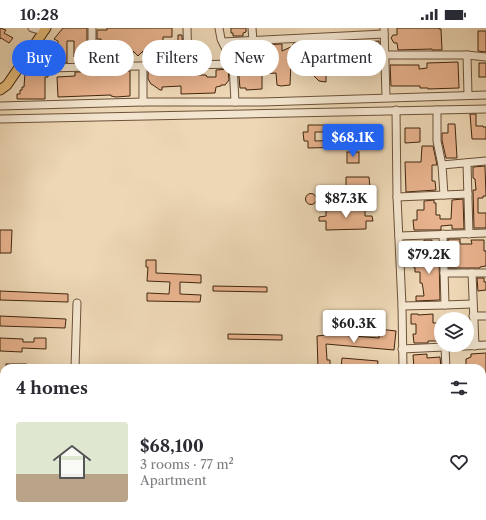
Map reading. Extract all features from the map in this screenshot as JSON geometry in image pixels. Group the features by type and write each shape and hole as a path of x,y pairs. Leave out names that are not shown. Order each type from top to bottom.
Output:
{"main road":[{"path":"31,40 39,28"},
{"path":"33,40 39,28"},
{"path":"12,68 1,84 0,90 7,85 13,76"}],"street":[{"path":"92,28 92,40"},
{"path":"187,28 187,40"},
{"path":"219,28 222,40"},
{"path":"252,28 253,40"},
{"path":"266,40 384,31"},
{"path":"386,55 467,55 486,57"},
{"path":"467,55 468,95"},
{"path":"143,76 143,102"},
{"path":"234,76 235,102"},
{"path":"381,110 384,76"},
{"path":"0,106 143,102 235,102 486,95"},
{"path":"0,119 486,109"},
{"path":"396,110 397,197 402,306 403,364"},
{"path":"437,110 437,141 442,165 444,195"},
{"path":"442,165 486,161"},
{"path":"467,163 469,234"},
{"path":"397,197 468,194"},
{"path":"399,236 486,233"},
{"path":"442,234 445,305"},
{"path":"444,273 486,273"},
{"path":"472,273 473,312"},
{"path":"75,364 77,303"},
{"path":"402,306 472,304"},
{"path":"474,316 486,316"},
{"path":"474,331 475,346 486,345"},
{"path":"402,349 434,348"},
{"path":"445,352 446,364"},
{"path":"0,436 0,449"}],"building":[{"path":"0,28 6,30 4,33 13,38 9,43 1,38 0,39"},
{"path":"63,28 87,28 87,40 67,41 67,63 66,40 54,39"},
{"path":"107,28 172,28 172,37 163,37 163,40 142,40 142,52 138,56 134,52 134,40 97,39 97,30 107,30"},
{"path":"231,28 246,28 246,32 243,33 243,36 233,36 233,33 231,33"},
{"path":"397,28 439,28 441,29 442,50 398,50 397,43 394,43 391,38 393,35 397,35"},
{"path":"478,31 486,31 486,52 478,51"},
{"path":"178,35 182,35 182,40 178,40"},
{"path":"279,44 282,44 282,51 287,49 287,76 290,76 290,85 281,86 277,85 276,76 279,76"},
{"path":"458,62 459,88 428,89 420,88 420,86 391,86 390,65 419,65 419,69 427,68 427,63"},
{"path":"479,63 486,63 486,77 479,77"},
{"path":"216,70 220,70 220,76 229,76 229,80 225,85 216,87 215,93 181,94 181,86 162,87 162,90 160,90 151,84 148,79 148,76 216,77"},
{"path":"25,76 48,76 45,77 45,99 17,99 17,94 20,94 20,90 24,87"},
{"path":"130,76 130,96 116,97 111,95 58,97 57,77"},
{"path":"239,76 262,76 262,89 246,90 246,88 240,88"},
{"path":"314,76 326,76 326,82 319,81"},
{"path":"470,114 476,114 476,126 486,127 486,139 472,139"},
{"path":"448,124 455,124 457,158 446,158 442,133 448,133"},
{"path":"308,125 348,125 348,132 353,131 354,140 348,140 348,147 308,148 308,141 304,141 303,132 308,132","holes":["315,132 341,132 341,140 315,141"]},
{"path":"405,128 420,128 420,142 405,143"},
{"path":"422,146 433,146 437,165 432,165 432,181 435,181 436,190 406,192 405,162 421,162"},
{"path":"347,152 359,152 359,163 347,163"},
{"path":"485,166 486,196 483,196 483,198 478,198 478,213 486,213 486,228 474,228 473,190 476,190 475,179 473,178 473,167"},
{"path":"346,177 369,177 370,188 346,189"},
{"path":"309,194 313,194 315,195 315,203 309,204 306,201 306,197"},
{"path":"463,199 464,229 452,229 452,225 441,226 441,230 414,230 413,220 417,220 417,210 424,210 424,201 434,200 434,203 436,203 436,215 440,215 440,219 451,219 452,200"},
{"path":"365,207 365,216 372,216 373,221 366,221 366,229 326,230 326,221 319,221 319,217 326,216 326,208"},
{"path":"0,230 12,230 11,253 0,253"},
{"path":"448,239 460,239 460,244 472,244 471,240 484,240 486,266 480,268 449,268"},
{"path":"424,240 432,240 430,259 439,259 440,300 416,301 416,296 424,296 422,283 420,283 420,272 415,272 414,258 425,258"},
{"path":"146,260 156,260 156,273 201,275 201,283 180,282 180,294 201,295 200,302 147,301 147,293 169,294 170,282 147,281 148,267 146,267"},
{"path":"477,278 484,278 484,282 486,282 486,290 478,291"},
{"path":"213,286 267,287 267,292 213,291"},
{"path":"0,291 68,294 68,302 0,300"},
{"path":"411,314 433,314 434,341 428,341 428,343 414,343 413,334 416,334 416,324 411,324"},
{"path":"0,316 66,319 65,328 0,326"},
{"path":"379,329 396,331 394,350 326,344 327,360 330,360 330,364 318,364 317,336 327,334 379,338"},
{"path":"228,334 282,335 282,340 228,339"},
{"path":"0,338 23,339 23,342 34,342 34,338 46,338 46,349 22,348 22,352 0,351"},
{"path":"486,353 486,364 466,364 466,359 471,357 471,354"},
{"path":"427,354 427,358 440,357 441,364 414,364 413,355"},
{"path":"342,358 378,361 378,364 341,364"}]}
